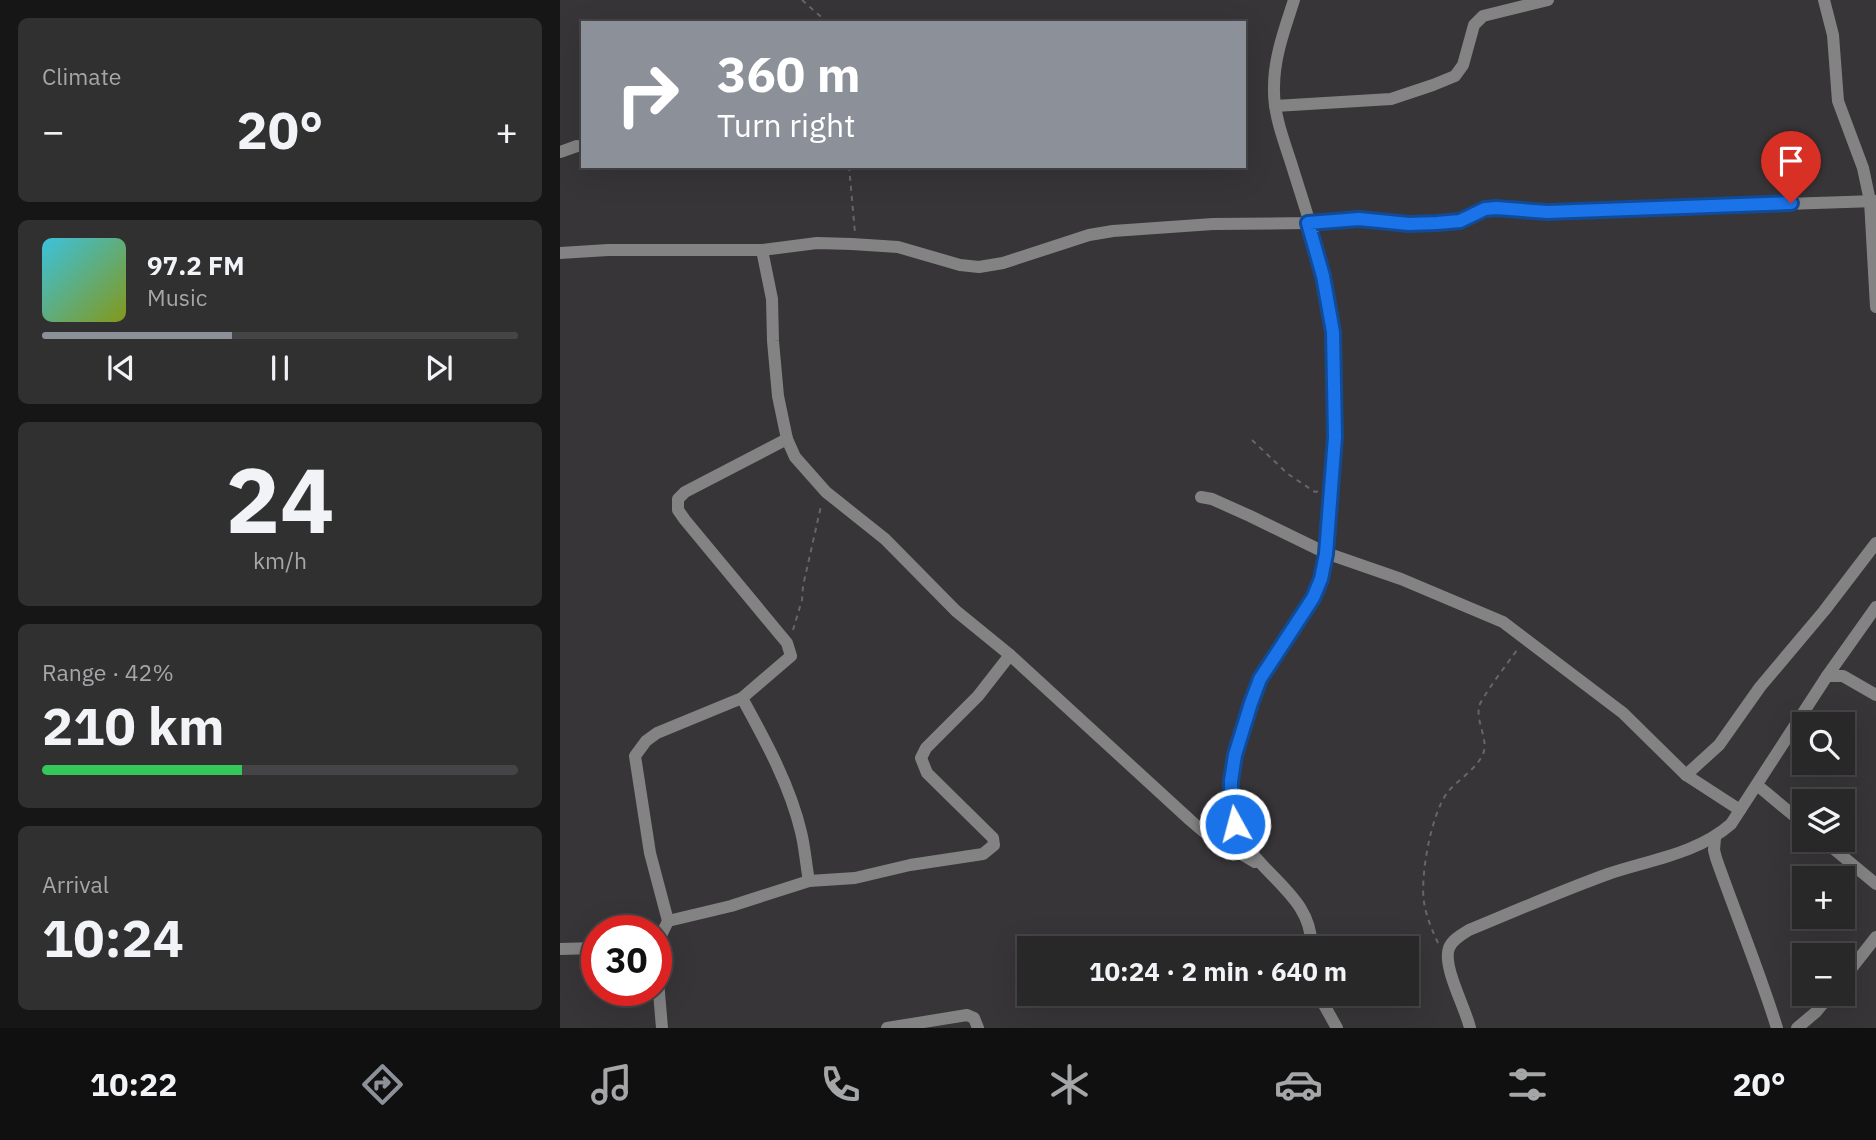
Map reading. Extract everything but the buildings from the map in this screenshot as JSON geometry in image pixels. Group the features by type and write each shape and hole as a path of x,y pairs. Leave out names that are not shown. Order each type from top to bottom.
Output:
{"street":[{"path":"1259,864 1235,824 1231,809 1235,755 1260,679 1313,598 1321,579 1326,554 1335,437 1333,332 1323,276 1275,106 1277,61 1294,0"},
{"path":"1275,106 1391,99 1433,85 1455,76 1463,65 1474,25 1483,16 1548,0"},
{"path":"1824,0 1833,35 1838,101 1873,201 1876,307"},
{"path":"560,152 577,146"},
{"path":"560,253 608,250 762,250 817,243 857,244 898,247 950,263 979,267 1003,263 1089,234 1213,224 1308,223 1359,219 1409,224 1460,221 1485,209 1496,208 1547,212 1873,201"},
{"path":"762,250 772,299 775,370 787,439 795,457 827,492 885,539 956,611 1010,655 1189,820 1204,832 1259,864 1304,912 1310,923 1311,936"},
{"path":"666,915 650,853 635,756 646,741 657,733 742,698 789,660 791,650 685,520 677,505 680,495 685,492 787,439"},
{"path":"1201,497 1212,499 1250,516 1326,554 1401,579 1503,622 1623,713 1686,775 1740,810"},
{"path":"1686,775 1719,745 1760,687 1824,611 1876,543"},
{"path":"1470,1028 1447,961 1449,948 1457,937 1610,874 1715,838 1731,824 1827,676 1876,607"},
{"path":"672,920 731,906 809,881 855,878 991,850 994,845 993,838 927,774 922,758 926,748 978,696 1010,655"},
{"path":"1827,676 1843,676 1876,695"},
{"path":"742,698 762,733 792,802 801,833 809,881"},
{"path":"1757,785 1792,814"},
{"path":"1715,838 1716,858 1759,971 1777,1028"},
{"path":"1837,852 1876,884"},
{"path":"1855,964 1876,937"},
{"path":"560,949 581,948"},
{"path":"660,1006 662,1028"},
{"path":"1325,1006 1337,1028"},
{"path":"1797,1028 1821,1006"},
{"path":"887,1028 967,1015 974,1018 978,1028"}],"path":[{"path":"803,0 826,21"},
{"path":"849,168 857,244"},
{"path":"1252,440 1288,474 1315,492 1332,486"},
{"path":"787,643 799,615 818,516 827,492"},
{"path":"1447,961 1428,920 1424,901 1425,862 1431,833 1446,794 1483,754 1484,743 1479,721 1480,700 1498,680 1526,637"}],"route":[{"path":"1235,824 1231,809 1231,781 1235,755 1251,703 1260,679 1313,598 1325,565 1335,437 1333,332 1323,276 1308,223 1359,219 1409,224 1437,223 1460,221 1485,209 1496,208 1547,212 1791,203"}]}
